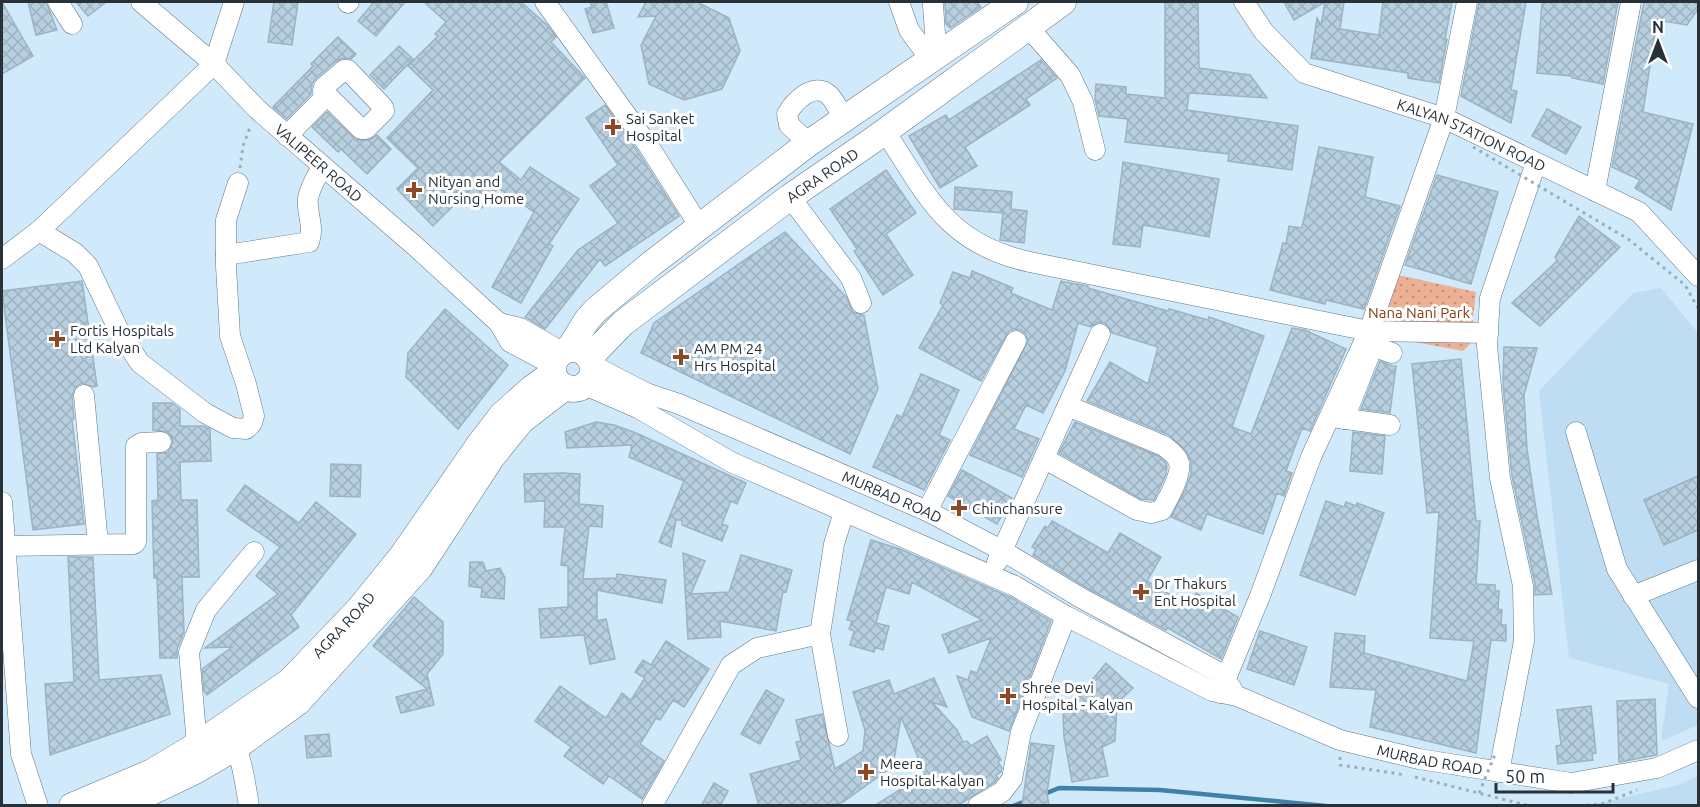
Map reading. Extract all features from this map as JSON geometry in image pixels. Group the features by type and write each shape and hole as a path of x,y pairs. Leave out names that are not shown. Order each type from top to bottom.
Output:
{"main road":[{"name":"AGRA ROAD","path":"72,806 152,772 196,745 230,735 298,702 420,567 492,457 521,421 571,367 623,322 789,197 1063,2"},
{"name":"AGRA ROAD","path":"571,367 587,320 606,300 809,143 935,57 1000,6"},
{"name":"AGRA ROAD","path":"122,806 195,771 230,735"}],"street":[{"path":"58,2 72,24"},
{"name":"VALIPEER ROAD","path":"141,2 213,64 287,136 499,323 520,328 571,367"},
{"path":"2,259 39,231 213,64 234,2"},
{"path":"545,2 648,145 700,227"},
{"path":"899,2 909,30 935,57"},
{"name":"KALYAN STATION ROAD","path":"1245,2 1264,32 1304,73 1444,118 1639,212 1698,276"},
{"path":"1227,690 1311,457 1337,418 1351,386 1444,118 1467,2"},
{"path":"1595,191 1631,2"},
{"path":"933,6 935,57"},
{"path":"1028,27 1070,75 1083,102 1095,150"},
{"path":"809,143 789,125 787,114 802,95 818,91 828,94 844,119"},
{"path":"287,136 327,95"},
{"path":"885,130 930,201 941,214 967,237 997,253 1030,262 1369,331 1393,345"},
{"path":"1499,772 1524,641 1523,586 1500,478 1487,346 1490,298 1536,163"},
{"path":"226,255 309,242 311,224 308,198 322,166"},
{"path":"39,231 75,252 88,266 119,331 140,363 205,414 233,429 246,429 252,423 254,416 230,336 226,255 226,220 238,183"},
{"path":"789,197 851,278 861,303"},
{"path":"1351,386 1375,347 1488,333"},
{"path":"990,576 1100,334"},
{"path":"927,511 1016,341"},
{"name":"MURBAD ROAD","path":"571,367 679,404 927,511 1220,673 1227,690"},
{"name":"MURBAD ROAD","path":"571,367 731,462 1015,586 1066,616 1212,691 1227,690 1340,740 1419,759 1571,783 1657,768 1698,750"},
{"path":"84,395 98,544"},
{"path":"1044,459 1137,510 1151,513 1162,510 1171,493 1179,472 1180,462 1175,455 1164,446 1068,406"},
{"path":"1337,418 1390,425"},
{"path":"1576,432 1617,569 1698,698"},
{"path":"4,556 98,544 135,543 136,446 141,443 161,442"},
{"path":"2,502 4,556 21,754 38,806"},
{"path":"838,736 820,634 834,544 844,512"},
{"path":"196,745 189,652 206,610 254,552"},
{"path":"1633,596 1698,570"},
{"path":"978,806 1002,792 1012,779 1021,732 1066,616"},
{"path":"652,806 731,665 757,648 820,634"},
{"path":"230,735 249,806"}],"path":[{"path":"238,183 243,146 257,109"},
{"path":"1473,147 1628,239 1685,285 1698,308"},
{"path":"1479,793 1496,752"},
{"path":"1406,775 1530,806"}],"shaded area":[{"path":"1661,288 1698,333 1698,725 1661,741 1669,684 1569,658 1539,391 1633,293"},
{"path":"1698,776 1698,805 1592,805 1678,785"}],"green space":[{"name":"Nana Nani Park","path":"1398,275 1476,292 1470,344 1463,351 1377,335"}],"building":[{"path":"2,2 33,56 2,74"},
{"path":"28,2 46,2 57,30 36,35"},
{"path":"76,2 106,2 88,16"},
{"path":"274,2 298,2 292,45 268,42"},
{"path":"374,2 405,2 376,36 358,21"},
{"path":"424,2 521,2 547,25 556,37 551,42 585,78 499,162 521,180 530,167 579,199 549,244 553,246 521,303 492,287 534,212 498,188 482,208 465,194 433,226 397,189 418,168 387,138 433,90 408,66 438,36 435,34 446,22"},
{"path":"590,2 606,2 614,28 593,33 585,9 592,7"},
{"path":"646,2 697,2 729,18 740,51 722,89 684,100 649,84 641,45 656,16 638,17"},
{"path":"977,2 981,7 950,28 946,24 945,3"},
{"path":"1165,2 1198,2 1199,68 1250,75 1267,98 1189,93 1187,110 1298,126 1292,170 1228,161 1229,154 1125,142 1128,119 1099,116 1095,99 1096,84 1126,87 1126,94 1165,98"},
{"path":"1284,2 1325,2 1294,20"},
{"path":"1325,2 1344,2 1340,29 1379,35 1383,2 1452,2 1439,83 1408,78 1408,73 1311,58 1317,18 1321,25"},
{"path":"1479,2 1526,2 1511,90 1517,91 1511,123 1461,96"},
{"path":"1542,2 1618,2 1603,84 1572,78 1572,76 1537,73"},
{"path":"1644,2 1698,2 1698,9 1687,25 1657,20 1643,112 1693,124 1671,210 1635,188 1640,180 1612,167"},
{"path":"338,37 356,54 351,59 344,58 336,61 316,78 312,84 311,94 287,119 273,107"},
{"path":"399,46 413,59 384,89 370,75"},
{"path":"1041,60 1057,78 1026,99 1030,105 965,147 977,166 940,188 909,136 946,115 949,120"},
{"path":"605,105 679,216 605,266 600,259 545,329 525,317 578,250 618,223 590,186 618,165 586,118"},
{"path":"1547,109 1581,127 1566,154 1532,136"},
{"path":"327,112 356,140 370,140 377,135 391,149 367,174 341,149 338,152 312,127"},
{"path":"1319,147 1373,157 1365,197 1400,206 1364,309 1326,300 1325,304 1270,290 1283,243 1286,244 1289,226 1302,228"},
{"path":"1123,162 1219,179 1209,237 1143,225 1140,247 1113,244"},
{"path":"886,170 916,213 886,234 913,275 883,295 854,251 857,249 830,209"},
{"path":"1437,175 1498,192 1471,284 1405,265"},
{"path":"955,187 1012,192 1011,209 1027,211 1024,243 1000,240 1003,213 954,209"},
{"path":"1579,216 1620,247 1540,326 1512,303 1557,261 1555,257"},
{"path":"785,232 846,297 853,312 864,315 878,389 850,454 641,353 654,323"},
{"path":"972,271 1013,288 1011,293 1052,310 1061,281 1088,286 1088,288 1168,311 1169,309 1208,320 1209,317 1264,336 1232,427 1251,434 1292,328 1305,330 1346,349 1310,431 1302,428 1286,471 1292,473 1284,496 1277,493 1263,534 1207,514 1201,530 1171,517 1191,474 1191,462 1186,451 1169,435 1087,401 1110,362 1148,384 1158,347 1112,333 1104,323 1098,322 1091,327 1078,323 1065,371 1043,413 1026,405 1014,429 1039,439 1022,477 970,455 1028,341 1021,330 1009,331 981,381 919,348 943,305 940,303 953,272 970,278"},
{"path":"82,281 97,386 82,383 77,386 72,396 74,419 72,419 84,524 33,530 2,291"},
{"path":"445,309 508,365 458,429 406,377 408,353"},
{"path":"1504,347 1537,348 1524,395 1527,449 1552,594 1535,595 1535,584 1512,476 1503,385"},
{"path":"1461,359 1476,521 1480,521 1476,584 1495,585 1495,591 1499,591 1498,609 1502,610 1501,625 1506,625 1506,641 1491,640 1476,753 1370,727 1376,690 1330,687 1335,633 1365,636 1364,653 1467,681 1474,641 1430,638 1439,512 1427,513 1412,364"},
{"path":"1380,361 1396,366 1390,413 1361,409"},
{"path":"921,374 959,390 939,435 950,440 924,490 873,467 897,415 902,417"},
{"path":"153,403 172,403 180,409 180,426 203,426 210,429 211,461 180,462 181,500 197,500 199,577 182,577 184,632 177,649 177,658 160,658 157,578 154,578 152,501 158,500 157,454 168,452 173,442 167,432 153,430"},
{"path":"596,422 614,425 636,433 746,483 737,504 731,501 722,524 728,526 722,541 682,525 682,520 676,520 671,547 659,542 684,481 629,457 632,445 567,448 565,432"},
{"path":"1075,422 1158,456 1165,462 1166,474 1154,500 1141,499 1059,453"},
{"path":"1353,432 1385,436 1382,474 1350,471"},
{"path":"331,464 361,465 360,497 330,496"},
{"path":"962,470 1012,498 997,524 948,496"},
{"path":"524,474 580,474 579,504 603,506 602,527 589,526 583,579 617,578 617,574 666,580 662,603 597,590 597,621 606,619 615,659 590,664 584,635 541,638 539,609 568,607 568,566 561,565 565,527 544,527 545,501 525,502"},
{"path":"1698,476 1698,530 1664,545 1644,500"},
{"path":"245,485 299,523 316,502 356,534 291,615 299,627 207,695 204,691 202,669 232,647 205,648 278,594 256,576 280,547 227,510"},
{"path":"1326,501 1344,507 1346,502 1356,506 1357,503 1384,513 1355,595 1300,575"},
{"path":"1052,521 1108,553 1120,533 1161,557 1147,581 1189,606 1196,593 1238,617 1221,659 1168,628 1166,630 1087,588 1033,555 1036,549 1032,547 1045,526 1048,528"},
{"path":"871,540 900,549 1010,597 1051,621 1009,731 972,717 957,676 968,680 971,671 977,673 991,638 949,653 942,635 982,620 912,582 909,594 886,587 876,623 889,626 883,650 875,647 874,652 850,645 854,631 849,629 852,621 847,620"},
{"path":"683,553 705,561 691,594 729,592 741,555 792,570 786,592 783,591 776,631 720,621 721,637 688,639"},
{"path":"68,557 93,557 99,680 161,675 170,714 50,755 45,684 74,682"},
{"path":"470,562 483,562 486,571 500,568 505,578 504,599 481,597 482,588 469,586"},
{"path":"414,597 443,622 443,654 427,674 434,705 401,713 396,697 427,689 373,646"},
{"path":"1260,631 1307,647 1294,685 1247,669"},
{"path":"666,641 709,669 684,707 673,700 660,720 656,718 640,744 664,761 642,799 609,776 603,784 564,756 571,747 535,721 560,686 606,718 622,693 631,700 645,678 635,672 643,660 651,665"},
{"path":"1106,663 1133,688 1117,703 1115,741 1102,747 1108,776 1072,782 1064,737 1063,715"},
{"path":"934,678 947,707 932,702 957,730 963,742 967,741 971,746 987,736 1001,760 998,762 1002,768 1001,772 996,775 998,778 994,783 957,806 874,806 925,774 901,717 893,766 843,802 830,806 759,806 750,774 801,760 796,742 801,741 796,720 822,714 835,769 863,751 865,730 853,692 889,680 894,694"},
{"path":"766,690 784,700 760,744 741,734"},
{"path":"1655,699 1657,755 1619,762 1617,701"},
{"path":"1591,706 1596,753 1592,754 1593,760 1558,764 1556,746 1561,745 1557,710"},
{"path":"329,734 331,756 307,758 305,736"},
{"path":"1031,743 1054,746 1047,793 1049,806 1022,806"},
{"path":"714,783 728,791 720,806 701,806"}],"waterway":[{"path":"1042,795 1059,788 1160,790 1326,806"},
{"path":"1013,806 1026,801"}],"place":[{"name":"Sai Sanket Hospital","path":"613,127"},
{"name":"Nityan and Nursing Home","path":"414,190"},
{"name":"Fortis Hospitals Ltd Kalyan","path":"57,339"},
{"name":"AM PM 24 Hrs Hospital","path":"681,357"},
{"name":"Chinchansure","path":"959,508"},
{"name":"Dr Thakurs Ent Hospital","path":"1141,592"},
{"name":"Shree Devi Hospital - Kalyan","path":"1008,696"},
{"name":"Meera Hospital-Kalyan","path":"866,772"}]}
